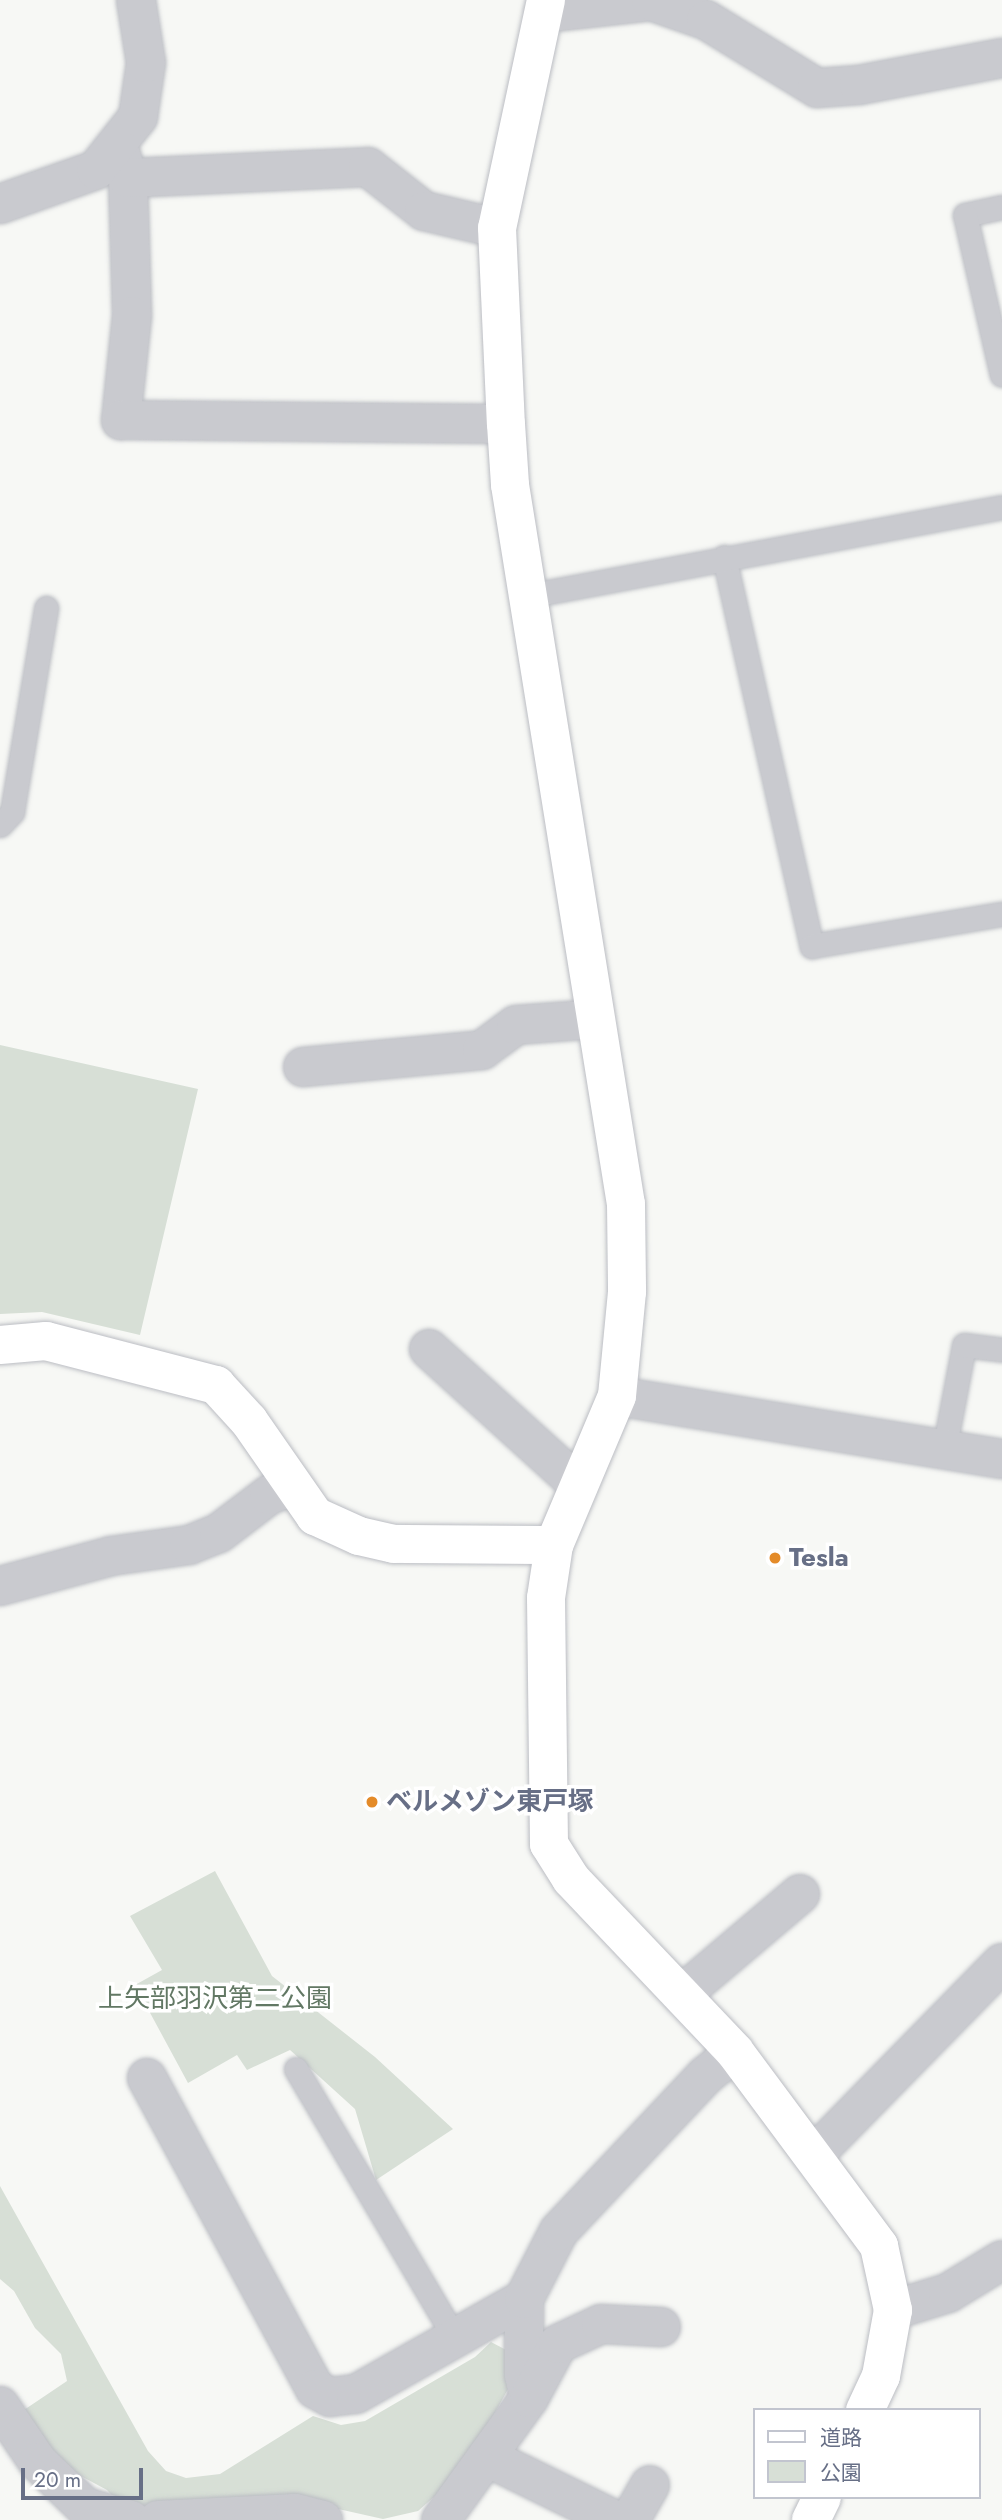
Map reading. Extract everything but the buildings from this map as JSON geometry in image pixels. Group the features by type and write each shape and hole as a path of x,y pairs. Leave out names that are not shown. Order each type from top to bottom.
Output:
{"street":[{"path":"136,0 146,64 138,117 123,161 132,316 121,420 506,424"},
{"path":"866,2408 881,2376 893,2310 880,2246 735,2052 571,1879 549,1843 546,1598 554,1545 617,1396 627,1292 625,1204 510,485 497,228 544,6 651,1 706,20 817,88 859,85 1002,58"},
{"path":"0,204 123,161 368,167 424,211 497,228"},
{"path":"303,1068 482,1050 516,1025 595,1019"},
{"path":"0,1345 46,1341 195,1376 216,1385 249,1421 291,1487 315,1516 359,1536 407,1545 554,1545"},
{"path":"429,1349 579,1485"},
{"path":"617,1396 1002,1459"},
{"path":"0,1586 111,1556 189,1545 219,1533 269,1495 291,1487"},
{"path":"681,1995 800,1894"},
{"path":"813,2156 1002,1964"},
{"path":"529,2398 524,2375 524,2298 559,2231 705,2076 735,2052"},
{"path":"147,2078 315,2389 330,2397 356,2394 524,2298"},
{"path":"893,2310 948,2293 1002,2260"},
{"path":"441,2520 489,2458 529,2398 558,2344 601,2324 661,2327"},
{"path":"0,2406 38,2462 79,2513 131,2520"},
{"path":"489,2458 615,2520"},
{"path":"631,2520 650,2485"},
{"path":"811,2520 821,2499"},
{"path":"158,2520 295,2513 323,2520"}],"lane":[{"path":"1002,207 965,215 1002,374"},
{"path":"527,596 1002,507"},
{"path":"724,557 812,946 1002,914"},
{"path":"0,825 12,811 46,608"},
{"path":"944,1450 964,1345 1002,1350"},
{"path":"296,2069 455,2337"}],"green space":[{"path":"0,1045 198,1089 140,1335 42,1312 0,1314"},
{"name":"上矢部羽沢第二公園","path":"215,1871 272,1976 375,2057 453,2129 376,2180 355,2109 290,2050 247,2070 237,2055 188,2083 135,1985 162,1970 130,1916"},
{"path":"0,2186 148,2451 166,2471 186,2478 220,2474 313,2416 341,2425 365,2421 475,2357 491,2342 512,2353 512,2382 462,2472 418,2511 383,2519 307,2502 255,2499 123,2507 107,2490 53,2461 21,2412 67,2381 61,2354 35,2328 14,2291 0,2279"}],"place":[{"name":"Tesla","path":"775,1558"},
{"name":"ベルメゾン東戸塚","path":"372,1802"}]}
